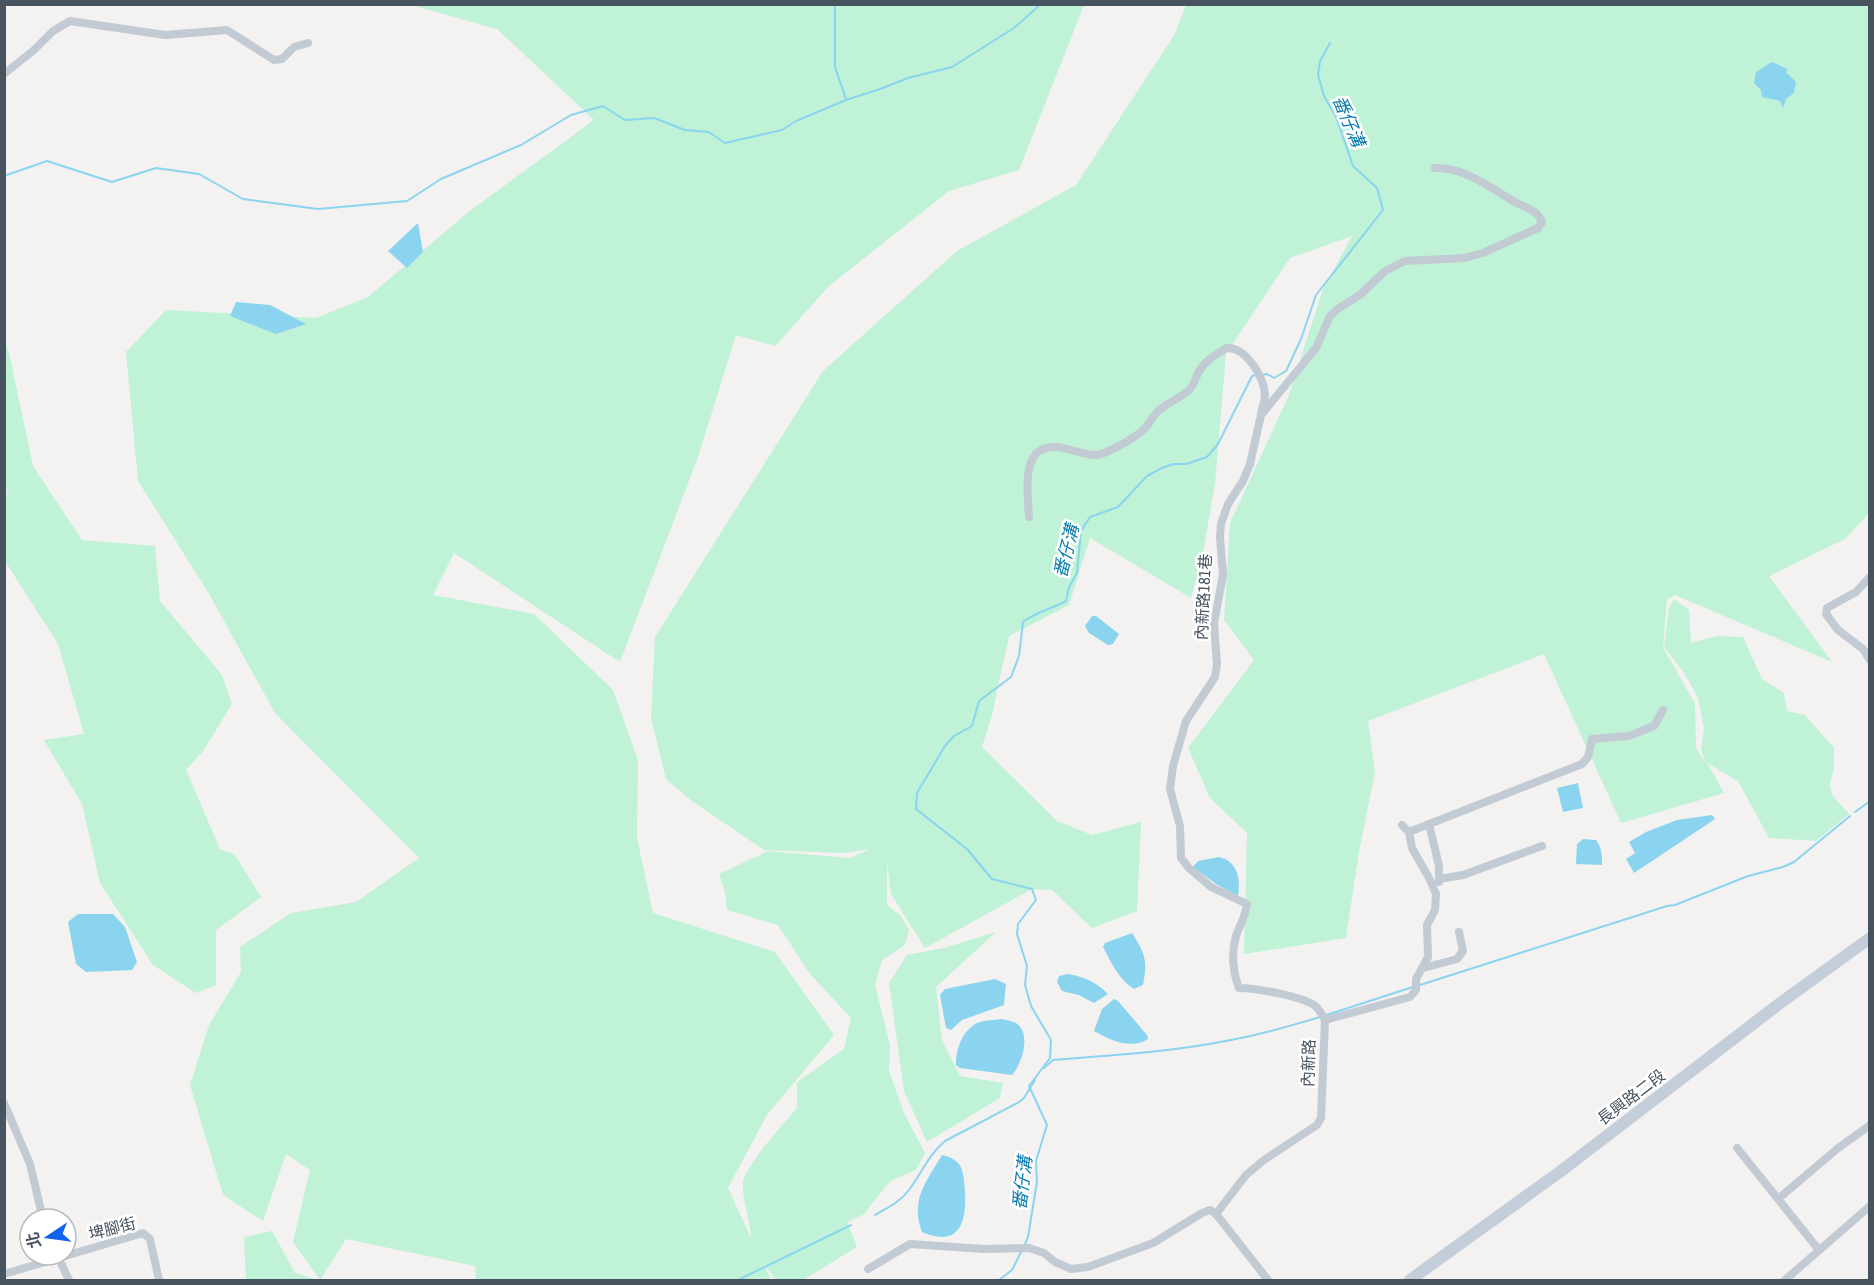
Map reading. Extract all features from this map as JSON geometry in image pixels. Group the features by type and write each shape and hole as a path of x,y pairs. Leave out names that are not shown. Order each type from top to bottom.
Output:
{"street":[{"path":"4,74 53,31 70,21 165,35 227,30 274,60 282,58 297,46 308,43"},
{"name":"內新路181巷","path":"1324,1020 1316,1006 1303,1000 1251,988 1239,988 1235,979 1234,950 1237,935 1245,920 1247,904 1211,887 1181,858 1180,825 1170,789 1173,766 1186,721 1215,677 1217,664 1214,623 1223,575 1221,524 1228,504 1243,481 1250,464 1261,415 1316,348 1330,316 1360,295 1385,271 1397,264 1428,259 1464,258 1483,253 1538,228 1542,222 1539,215 1484,182 1446,168 1435,168"},
{"path":"1029,518 1028,478 1032,459 1037,453 1046,448 1058,447 1098,456 1127,441 1147,427 1159,410 1190,390 1200,369 1214,355 1227,348 1238,350 1255,368 1265,394 1261,415"},
{"path":"1869,577 1856,592 1827,608 1826,614 1838,630 1863,649 1869,660"},
{"path":"1434,890 1412,848 1406,829 1430,824 1582,764 1588,758 1592,739 1629,736 1654,726 1663,711"},
{"path":"1430,824 1434,837 1439,879 1463,875 1542,846"},
{"name":"內新路","path":"1216,1214 1246,1175 1263,1160 1317,1125 1321,1118 1324,1020 1410,997 1416,990 1416,979 1428,957 1427,925 1435,910 1434,890 1439,879"},
{"path":"1423,968 1457,959 1462,951 1459,932"},
{"name":"長興路二段","path":"1410,1281 1561,1171 1869,938"},
{"path":"4,1103 30,1164 40,1207"},
{"path":"1778,1199 1869,1125"},
{"path":"1737,1148 1819,1250"},
{"path":"1785,1281 1869,1206"},
{"path":"868,1269 910,1244 984,1249 1029,1248 1044,1252 1055,1262 1071,1269 1088,1267 1153,1243 1210,1210 1216,1214 1268,1281"},
{"name":"埤腳街","path":"78,1251 143,1233 150,1239 159,1281"},
{"name":"埤腳街","path":"4,1274 25,1267"},
{"path":"63,1267 69,1281"}],"green space":[{"path":"411,5 1084,5 1019,170 949,191 829,286 775,346 736,335 698,457 620,662 454,553 433,595 534,614 613,690 638,760 637,838 653,913 775,952 834,1035 767,1115 728,1188 751,1238 743,1190 745,1176 766,1145 797,1108 797,1082 844,1049 851,1018 810,974 778,925 727,910 725,892 719,874 768,851 850,858 870,849 844,853 764,850 692,801 666,779 651,718 655,637 823,371 957,251 1076,185 1175,34 1186,5 1869,5 1869,513 1845,539 1769,576 1832,662 1675,595 1667,600 1663,647 1695,704 1696,748 1705,762 1701,749 1704,728 1698,698 1685,674 1664,647 1669,608 1674,599 1689,610 1691,643 1717,636 1743,637 1762,679 1784,693 1787,711 1805,715 1834,748 1834,769 1830,784 1832,795 1849,814 1816,841 1769,838 1738,781 1707,763 1724,793 1621,823 1544,654 1368,721 1375,772 1359,852 1346,938 1244,954 1247,833 1210,798 1188,748 1254,660 1224,620 1230,523 1289,395 1323,289 1352,236 1290,258 1226,354 1215,483 1203,554 1191,598 1090,538 1069,605 1009,636 992,715 982,747 1057,821 1092,835 1141,822 1137,911 1092,928 1052,890 1032,889 925,948 891,894 887,862 887,905 901,916 909,930 905,945 882,960 875,985 890,1045 889,1071 904,1113 925,1153 916,1170 890,1181 864,1214 847,1222 857,1247 803,1280 776,1280 764,1263 771,1280 476,1280 475,1266 346,1239 320,1280 293,1242 310,1170 286,1154 263,1221 223,1195 190,1085 209,1025 241,972 240,947 291,913 356,902 419,858 275,713 208,592 138,481 126,352 166,310 316,318 368,297 471,210 594,120 497,29"},
{"path":"5,342 33,466 82,540 155,546 160,601 222,675 232,704 203,751 186,770 220,849 235,855 261,897 216,930 216,985 196,993 153,965 100,883 82,804 44,740 84,734 58,644 5,561 4,512 7,492 4,476"},
{"path":"996,932 936,987 942,1041 960,1076 1003,1083 1000,1098 927,1142 904,1091 889,983 907,955 944,948"},
{"path":"272,1231 295,1273 318,1280 246,1280 244,1237"}],"water":[{"path":"1772,62 1788,69 1786,72 1796,82 1794,93 1786,99 1783,108 1780,101 1762,97 1761,90 1754,83 1756,72"},
{"path":"418,223 423,252 407,268 388,251"},
{"path":"236,302 270,305 306,324 276,334 230,316"},
{"path":"1092,616 1096,616 1119,634 1113,644 1108,645 1089,633 1085,626"},
{"path":"1578,783 1583,808 1563,812 1557,788"},
{"path":"1712,815 1715,819 1634,873 1626,859 1635,853 1629,842 1646,832 1677,820"},
{"path":"1583,839 1596,840 1601,852 1602,865 1576,864 1577,844"},
{"path":"1219,857 1234,866 1239,883 1238,896 1216,884 1193,867 1198,861"},
{"path":"78,914 113,914 125,927 137,962 132,970 86,972 76,964 68,922"},
{"path":"1132,933 1143,952 1145,963 1143,985 1134,989 1120,976 1103,947 1105,943"},
{"path":"1068,974 1090,981 1108,994 1094,1003 1079,995 1062,991 1057,982 1059,976"},
{"path":"995,979 1006,984 1004,1005 962,1020 951,1030 946,1028 940,995 945,989"},
{"path":"1114,999 1147,1035 1148,1039 1128,1044 1107,1038 1094,1031 1102,1009"},
{"path":"1002,1019 1016,1023 1024,1034 1022,1056 1012,1075 960,1068 956,1065 959,1047 972,1026 980,1022"},
{"path":"942,1155 956,1161 961,1167 965,1191 962,1222 958,1230 945,1237 922,1232 918,1210 921,1192"}],"waterway":[{"path":"835,4 835,67 846,99"},
{"path":"4,176 47,161 112,182 156,168 199,174 243,199 318,209 407,201 441,179 521,145 571,115 603,106 625,120 654,118 685,130 709,132 725,143 782,130 796,121 846,100 908,78 952,67 1014,28 1041,4"},
{"name":"番仔溝","path":"1262,375 1267,374 1274,378 1286,371 1301,339 1316,295 1383,210 1377,188 1353,166 1336,117 1324,96 1318,75 1320,61 1330,43"},
{"name":"番仔溝","path":"1025,1244 1037,1182 1036,1161 1047,1125 1029,1086 1050,1058 1051,1040 1031,1006 1025,985 1027,966 1017,934 1018,924 1036,900 1032,889 992,879 967,849 916,809 917,793 945,746 954,736 972,726 979,701 1011,677 1019,656 1023,622 1066,601 1069,587 1077,573 1081,531 1090,517 1118,507 1147,476 1162,468 1173,464 1186,464 1207,457 1218,444 1252,376 1256,375"},
{"path":"1855,812 1870,801"},
{"path":"1420,985 1675,905 1748,876 1783,867 1794,862 1850,816"},
{"path":"1044,1068 1053,1060 1165,1050 1254,1035 1413,987"},
{"path":"875,1215 905,1194 939,1146 1019,1102 1035,1080"},
{"path":"738,1280 851,1225"},
{"name":"番仔溝","path":"999,1280 1012,1270 1021,1252"}]}
